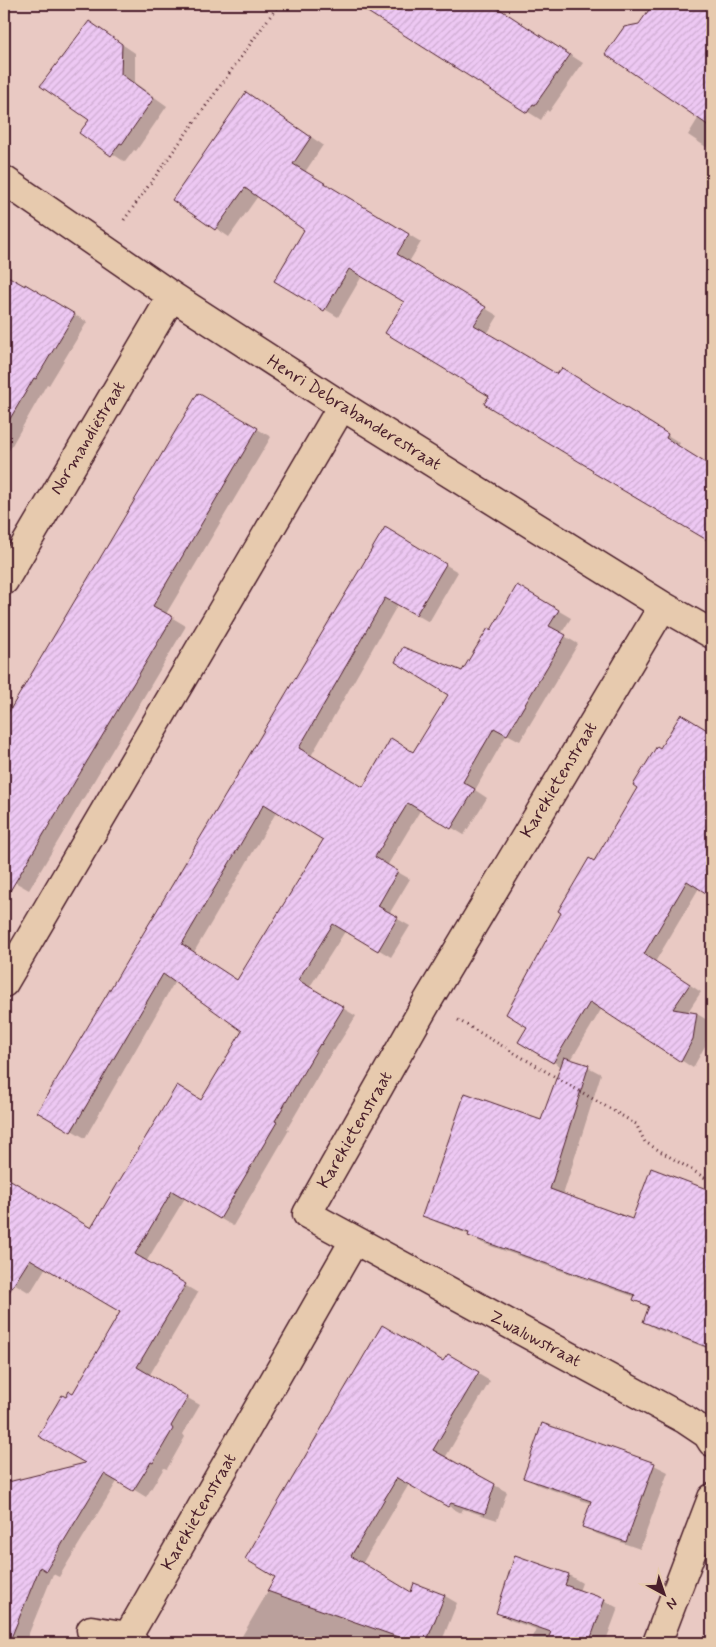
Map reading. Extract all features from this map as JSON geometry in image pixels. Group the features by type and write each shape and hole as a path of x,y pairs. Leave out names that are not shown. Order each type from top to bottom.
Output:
{"street":[{"name":"Henri Debrabanderestraat","path":"4,180 172,296 342,406 663,606 712,634"},
{"name":"Normandiëstraat","path":"4,581 172,296"},
{"path":"4,983 342,406"},
{"name":"Karekietenstraat","path":"91,1630 131,1640 354,1240 307,1214 427,1002 663,606"},
{"name":"Zwaluwstraat","path":"354,1240 686,1420 707,1434 712,1442"},
{"path":"657,1643 712,1498"}],"path":[{"path":"103,249 279,4"},
{"path":"427,1002 636,1124 645,1142 712,1182"}],"building":[{"path":"355,4 492,4 570,55 535,105 533,104 527,113"},
{"path":"653,4 698,4 712,13 712,128 605,54 624,27 639,24"},
{"path":"89,21 122,44 121,74 154,98 122,144 120,143 111,156 79,133 89,120 40,86"},
{"path":"246,92 311,137 293,164 409,234 397,254 486,307 474,325 557,374 562,368 668,434 666,438 712,467 712,543 592,472 593,470 484,404 489,396 385,333 404,302 349,269 324,311 274,281 304,230 245,188 215,230 172,200"},
{"path":"4,274 25,286 25,284 75,314 4,429"},
{"path":"198,393 258,428 153,606 173,617 4,901 4,720"},
{"path":"385,527 446,564 416,615 385,598 299,748 363,787 391,738 413,752 448,695 395,662 403,647 462,671 488,628 491,630 517,585 559,610 549,626 566,635 507,735 494,728 463,782 475,789 451,829 408,803 375,857 398,871 378,906 398,917 378,951 333,924 298,980 344,1007 320,1044 220,1219 172,1191 135,1254 186,1284 137,1367 188,1397 171,1426 173,1429 153,1463 151,1462 133,1491 104,1474 46,1571 40,1567 9,1643 4,1643 4,1483 85,1463 38,1436 62,1395 66,1397 69,1391 73,1393 120,1312 30,1259 4,1300 4,1176 91,1228 177,1085 201,1100 242,1031 163,974 71,1132 37,1112","holes":["264,804 323,840 237,980 182,944"]},
{"path":"681,714 712,733 712,897 687,881 644,954 690,984 673,1009 697,1013 693,1039 681,1062 590,1002 553,1063 518,1042 527,1027 506,1014 561,913 558,911 589,858 594,861 637,788 633,785 657,746 660,748"},
{"path":"564,1057 589,1065 550,1189 632,1219 651,1168 712,1191 712,1349 643,1322 649,1306 633,1300 635,1295 468,1236 469,1233 422,1216 465,1093 541,1120"},
{"path":"382,1325 443,1361 448,1354 479,1372 433,1450 495,1484 485,1514 451,1503 448,1507 397,1478 351,1556 411,1592 414,1583 445,1595 426,1643 415,1643 267,1591 275,1577 245,1559"},
{"path":"542,1423 655,1463 626,1542 582,1527 591,1501 523,1478"},
{"path":"515,1555 569,1574 565,1585 605,1599 589,1643 546,1643 551,1632 496,1613"}]}
